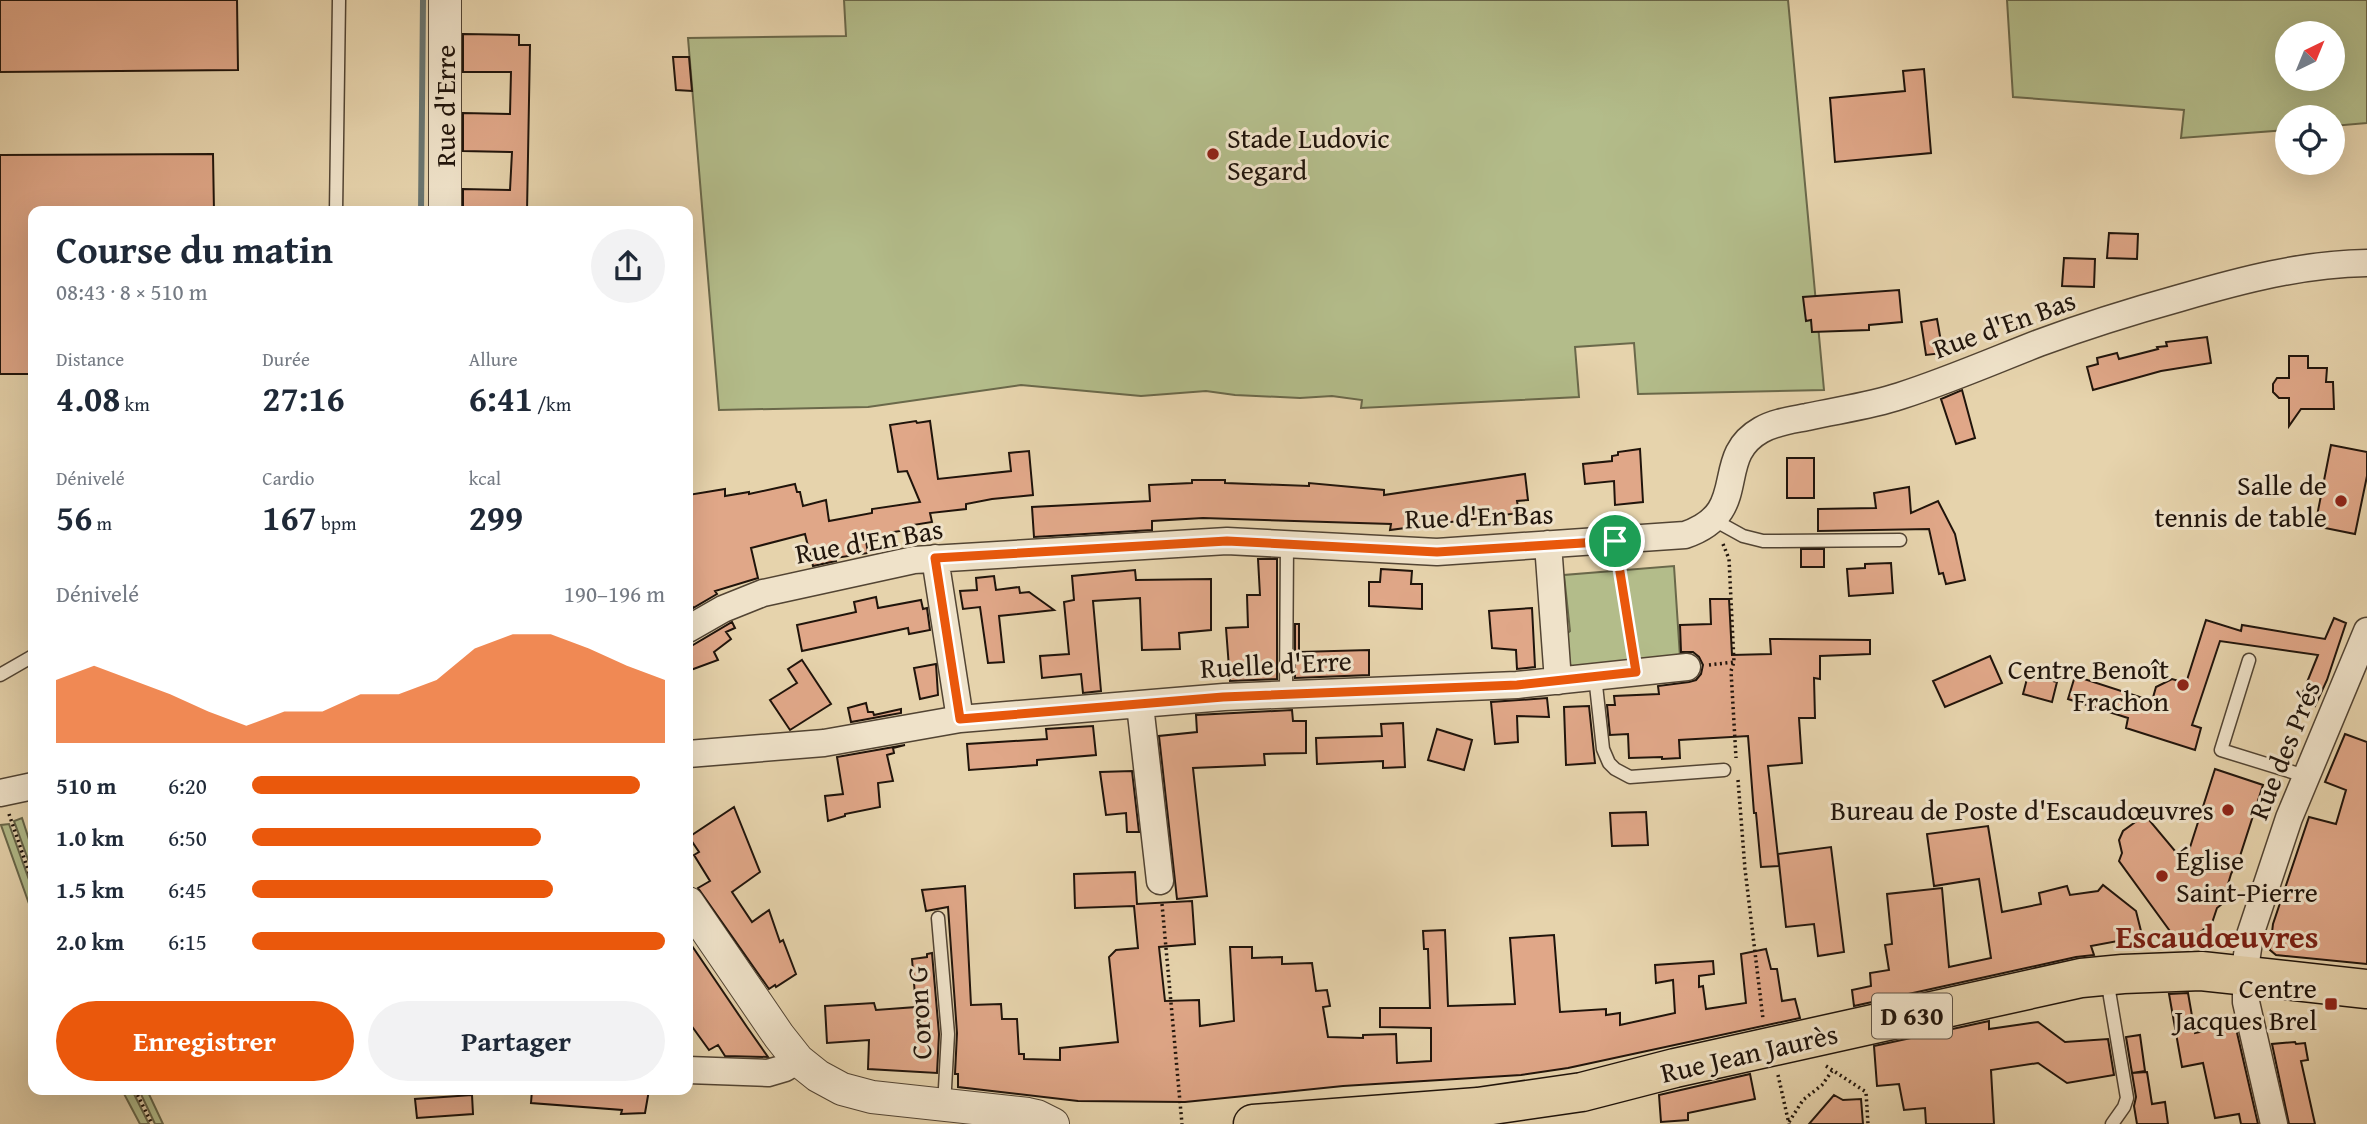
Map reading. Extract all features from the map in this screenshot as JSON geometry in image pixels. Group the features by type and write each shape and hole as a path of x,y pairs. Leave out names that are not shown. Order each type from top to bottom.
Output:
{"main road":[{"name":"Rue Jean Jaurès","path":"1253,1124 1480,1115 1675,1068 2106,975 2181,971 2367,989"}],"street":[{"name":"Rue d'Erre","path":"445,0 445,206"},
{"name":"Rue d'En Bas","path":"693,626 723,609 763,593 883,565 935,558 1211,542 1287,543 1428,552 1685,535 1714,520 1725,503 1739,452 1751,437 1773,425 1895,398 2062,335 2236,282 2295,269 2367,263"},
{"path":"1548,544 1558,681"},
{"path":"935,558 960,719"},
{"name":"Rue des Prés","path":"2274,1124 2248,1016 2245,976 2248,947 2278,846 2367,631"},
{"name":"Ruelle d'Erre","path":"693,753 824,743 960,719 1286,693 1517,685 1687,667"},
{"path":"1140,705 1160,881"},
{"path":"1,792 28,787"},
{"path":"693,910 768,1021 798,1059 818,1076 842,1089 872,1097 1037,1116 1053,1124"},
{"path":"693,1070 768,1073 777,1072 798,1059"}],"lane":[{"path":"336,206 339,0"},
{"path":"1714,520 1743,536 1763,541 1900,540"},
{"path":"1286,693 1287,543"},
{"path":"0,675 28,659"},
{"path":"2249,660 2221,750 2305,776"},
{"path":"1595,676 1603,749 1615,769 1630,777 1724,770"},
{"name":"Coron G","path":"938,918 948,1034 944,1106"},
{"path":"2106,975 2127,1098 2112,1124"}],"path":[{"path":"1714,520 1729,559 1734,662 1731,671 1745,869 1780,1046 1776,1063 1788,1123"},
{"path":"1615,541 1636,672"},
{"path":"1,792 28,870"},
{"path":"1160,881 1182,1124"},
{"path":"1780,1046 1832,1071 1866,1092 1868,1124"},
{"path":"1788,1123 1803,1100 1822,1085 1832,1071"},
{"path":"138,1095 152,1124"}],"green space":[{"path":"844,0 1788,0 1824,390 1638,394 1634,343 1575,347 1579,397 1361,408 1362,400 1332,396 1300,398 1206,391 1141,396 1021,385 868,407 719,410 688,38 846,36"},
{"path":"2007,0 2367,0 2367,123 2345,125 2345,105 2275,105 2275,131 2181,138 2184,110 2013,97"},
{"path":"1674,566 1680,657 1576,670 1565,660 1562,638 1570,631 1564,575"},
{"path":"22,818 28,837 28,859 14,821"},
{"path":"9,824 28,877 28,901 1,825"},
{"path":"125,1095 134,1095 149,1124 140,1124"},
{"path":"141,1095 149,1095 163,1124 155,1124"}],"building":[{"path":"0,0 237,0 238,70 0,72"},
{"path":"463,34 519,35 519,45 530,45 527,206 463,206 463,189 510,190 512,152 463,151 463,113 510,114 511,72 463,72"},
{"path":"673,57 689,57 692,91 676,90"},
{"path":"1924,69 1931,153 1835,162 1830,98 1905,91 1903,71"},
{"path":"213,154 214,206 28,206 28,374 0,374 0,155"},
{"path":"2109,233 2138,234 2137,259 2107,258"},
{"path":"2064,258 2095,259 2094,287 2062,286"},
{"path":"1899,290 1902,322 1869,325 1869,330 1812,332 1811,320 1806,321 1803,297"},
{"path":"1937,319 1943,353 1926,355 1921,322"},
{"path":"2207,337 2211,363 2161,371 2093,390 2087,367 2098,364 2097,358 2117,353 2119,359 2167,346 2166,342"},
{"path":"2289,356 2308,356 2308,368 2327,368 2326,382 2333,382 2334,409 2301,409 2289,426 2289,398 2279,398 2273,392 2273,384 2277,378 2289,378"},
{"path":"1962,390 1975,438 1956,444 1941,399"},
{"path":"930,421 938,479 1011,471 1009,453 1029,451 1033,495 992,499 966,504 966,509 930,513 932,522 913,525 914,529 893,532 893,538 866,541 868,553 835,558 836,561 813,566 805,534 751,548 758,578 715,591 717,594 693,608 693,494 725,489 725,496 749,494 795,484 803,506 826,500 829,521 872,513 872,509 920,502 907,471 898,472 890,425"},
{"name":"Salle de tennis de table","path":"2331,445 2367,452 2367,476 2355,534 2315,526"},
{"path":"1640,449 1643,502 1615,505 1614,481 1585,484 1583,464 1612,461 1612,456 1618,455 1618,452"},
{"path":"1787,458 1814,458 1814,498 1787,498"},
{"path":"1525,474 1528,500 1517,501 1519,513 1390,530 1391,524 1203,518 1152,521 1152,530 1034,537 1032,507 1150,501 1149,485 1192,483 1192,480 1309,486 1309,483 1384,490 1384,495"},
{"path":"1909,487 1911,513 1938,501 1955,534 1965,580 1946,584 1943,573 1939,574 1929,529 1818,531 1818,509 1876,508 1874,493"},
{"path":"1801,549 1824,549 1824,567 1801,567"},
{"path":"1258,559 1277,559 1277,679 1230,681 1226,628 1248,627 1247,595 1260,595"},
{"path":"1891,563 1893,593 1849,596 1847,569 1865,568 1865,564"},
{"path":"1381,569 1412,571 1411,584 1422,584 1422,609 1369,606 1369,582 1380,582"},
{"path":"1135,570 1136,580 1211,579 1211,630 1179,633 1180,649 1142,650 1140,598 1093,601 1101,691 1083,693 1081,674 1042,678 1040,656 1069,654 1064,602 1074,600 1072,576"},
{"path":"994,576 996,590 1019,587 1020,593 1029,592 1054,610 999,616 1004,662 988,663 980,607 963,609 960,591 977,590 976,578"},
{"path":"876,597 878,608 921,600 923,609 927,608 930,630 909,634 908,628 802,651 797,625 856,612 854,602"},
{"path":"1710,599 1729,599 1732,655 1771,654 1770,639 1870,640 1870,654 1820,656 1820,679 1814,678 1815,718 1799,718 1802,763 1768,766 1779,866 1761,867 1748,736 1679,740 1680,758 1662,759 1629,758 1628,734 1610,735 1607,705 1615,705 1614,696 1659,694 1658,686 1689,682 1696,680 1701,674 1703,665 1699,657 1693,652 1681,652 1680,625 1711,624"},
{"path":"1532,608 1535,667 1517,669 1516,650 1492,648 1489,611"},
{"name":"Centre Benoît Frachon","path":"2334,618 2346,623 2327,680 2315,706 2301,697 2318,655 2220,641 2192,725 2201,728 2195,750 2126,728 2128,718 2068,699 2075,676 2152,701 2156,687 2172,679 2186,683 2206,620 2241,631 2242,625 2325,639"},
{"path":"732,622 735,628 726,632 731,639 714,652 718,660 693,669 693,645"},
{"path":"1295,624 1299,624 1299,652 1369,650 1369,675 1295,678"},
{"path":"1990,656 2002,683 1945,707 1933,681"},
{"path":"802,660 831,704 790,730 770,700 797,683 788,669"},
{"path":"936,664 938,695 920,699 914,668"},
{"path":"2028,675 2057,682 2052,702 2023,694"},
{"path":"1547,698 1549,717 1517,716 1518,742 1495,744 1491,702"},
{"path":"866,703 868,712 873,712 874,715 901,709 901,713 851,722 848,708"},
{"path":"1589,706 1595,763 1566,765 1564,707"},
{"path":"1292,710 1293,721 1306,721 1306,753 1264,754 1265,765 1193,768 1207,896 1177,899 1159,736 1197,732 1196,715"},
{"path":"1403,723 1405,767 1383,768 1383,761 1317,764 1316,738 1382,736 1381,724"},
{"path":"1093,726 1096,755 1037,760 1037,765 969,770 967,744 1047,739 1046,729"},
{"path":"1437,729 1472,740 1464,770 1428,760"},
{"path":"2345,734 2367,742 2367,964 2276,955 2270,950 2273,924 2309,817 2336,824 2346,790 2325,782"},
{"path":"905,745 893,748 894,753 887,755 893,781 878,783 880,807 845,814 828,821 825,796 843,794 837,757"},
{"path":"2215,769 2263,785 2240,856 2212,923 2195,936 2179,934 2175,938 2119,861 2122,853 2119,840 2123,831 2145,815 2185,863"},
{"path":"1132,771 1139,832 1127,832 1126,813 1106,815 1100,772"},
{"path":"734,807 760,872 732,892 752,922 769,910 780,942 783,940 796,974 776,987 775,985 769,989 698,888 710,881 694,855 699,852 693,843 693,834"},
{"path":"1646,812 1648,845 1612,846 1610,813"},
{"path":"1988,826 2002,912 2041,904 2039,893 2067,886 2070,895 2098,891 2103,885 2136,911 2142,935 2091,946 2094,955 1854,1006 1852,990 1871,986 1870,973 1889,970 1885,945 1892,944 1887,894 1942,888 1949,967 1991,958 1979,879 1934,886 1927,834"},
{"path":"1831,847 1844,952 1818,956 1814,924 1786,927 1778,854"},
{"path":"1135,872 1137,904 1192,901 1195,944 1159,947 1165,1001 1199,1000 1200,1026 1234,1021 1230,947 1252,947 1252,958 1282,957 1282,964 1312,963 1316,991 1327,990 1330,1006 1323,1007 1328,1037 1363,1038 1363,1035 1396,1034 1397,1063 1431,1061 1431,1028 1380,1027 1380,1008 1430,1008 1428,949 1424,949 1423,931 1445,930 1448,1006 1515,1004 1510,938 1554,935 1560,1012 1606,1009 1606,1015 1620,1013 1620,1025 1675,1013 1673,980 1656,983 1655,965 1713,961 1714,974 1699,976 1699,987 1703,986 1706,1009 1746,1003 1741,954 1766,949 1771,969 1777,969 1782,1001 1795,999 1800,1018 1568,1068 1521,1075 1343,1086 1185,1102 1078,1101 958,1087 958,1074 955,1074 957,1033 948,907 926,911 922,890 965,886 971,1005 1001,1004 1002,1019 1017,1019 1019,1054 1024,1054 1024,1059 1060,1060 1060,1048 1118,1042 1109,957 1116,950 1138,948 1134,906 1075,908 1074,874"},
{"path":"693,947 768,1057 725,1056 718,1045 709,1050 693,1028"},
{"path":"932,953 939,1034 937,1073 868,1069 869,1040 827,1043 825,1006 874,1003 876,1010 916,1007 912,959 927,957 927,954"},
{"path":"2188,993 2195,1033 2235,1024 2258,1124 2241,1124 2239,1114 2215,1118 2203,1063 2182,1067 2169,994"},
{"path":"1989,1021 1989,1029 2038,1022 2065,1042 2108,1039 2114,1075 2067,1083 2038,1063 1991,1070 1994,1124 1926,1124 1925,1108 1904,1110 1899,1084 1877,1086 1874,1046"},
{"path":"2140,1035 2145,1071 2132,1073 2126,1037"},
{"path":"2305,1043 2308,1060 2301,1061 2315,1124 2289,1124 2272,1044"},
{"path":"2147,1072 2152,1104 2165,1102 2168,1124 2137,1124 2132,1073"},
{"path":"1750,1074 1755,1099 1688,1113 1688,1120 1661,1122 1659,1095"},
{"path":"472,1095 473,1114 417,1118 415,1099"},
{"path":"532,1095 648,1095 645,1113 621,1114 622,1110 531,1103"},
{"path":"1834,1095 1843,1100 1861,1099 1863,1124 1809,1124"}],"waterway":[{"path":"421,206 423,0"}],"place":[{"name":"Stade Ludovic Segard","path":"1213,154"},
{"name":"Salle de tennis de table","path":"2341,501"},
{"name":"Centre Benoît Frachon","path":"2183,685"},
{"name":"Bureau de Poste d'Escaudœuvres","path":"2228,810"},
{"name":"Église Saint-Pierre","path":"2162,876"},
{"name":"Centre Jacques Brel","path":"2331,1004"}],"district":[{"name":"Escaudœuvres","path":"2217,937"}],"route":[{"path":"1227,541 1437,552 1615,541 1636,672 1517,685 1288,693 960,719 935,558 1227,541"}]}
